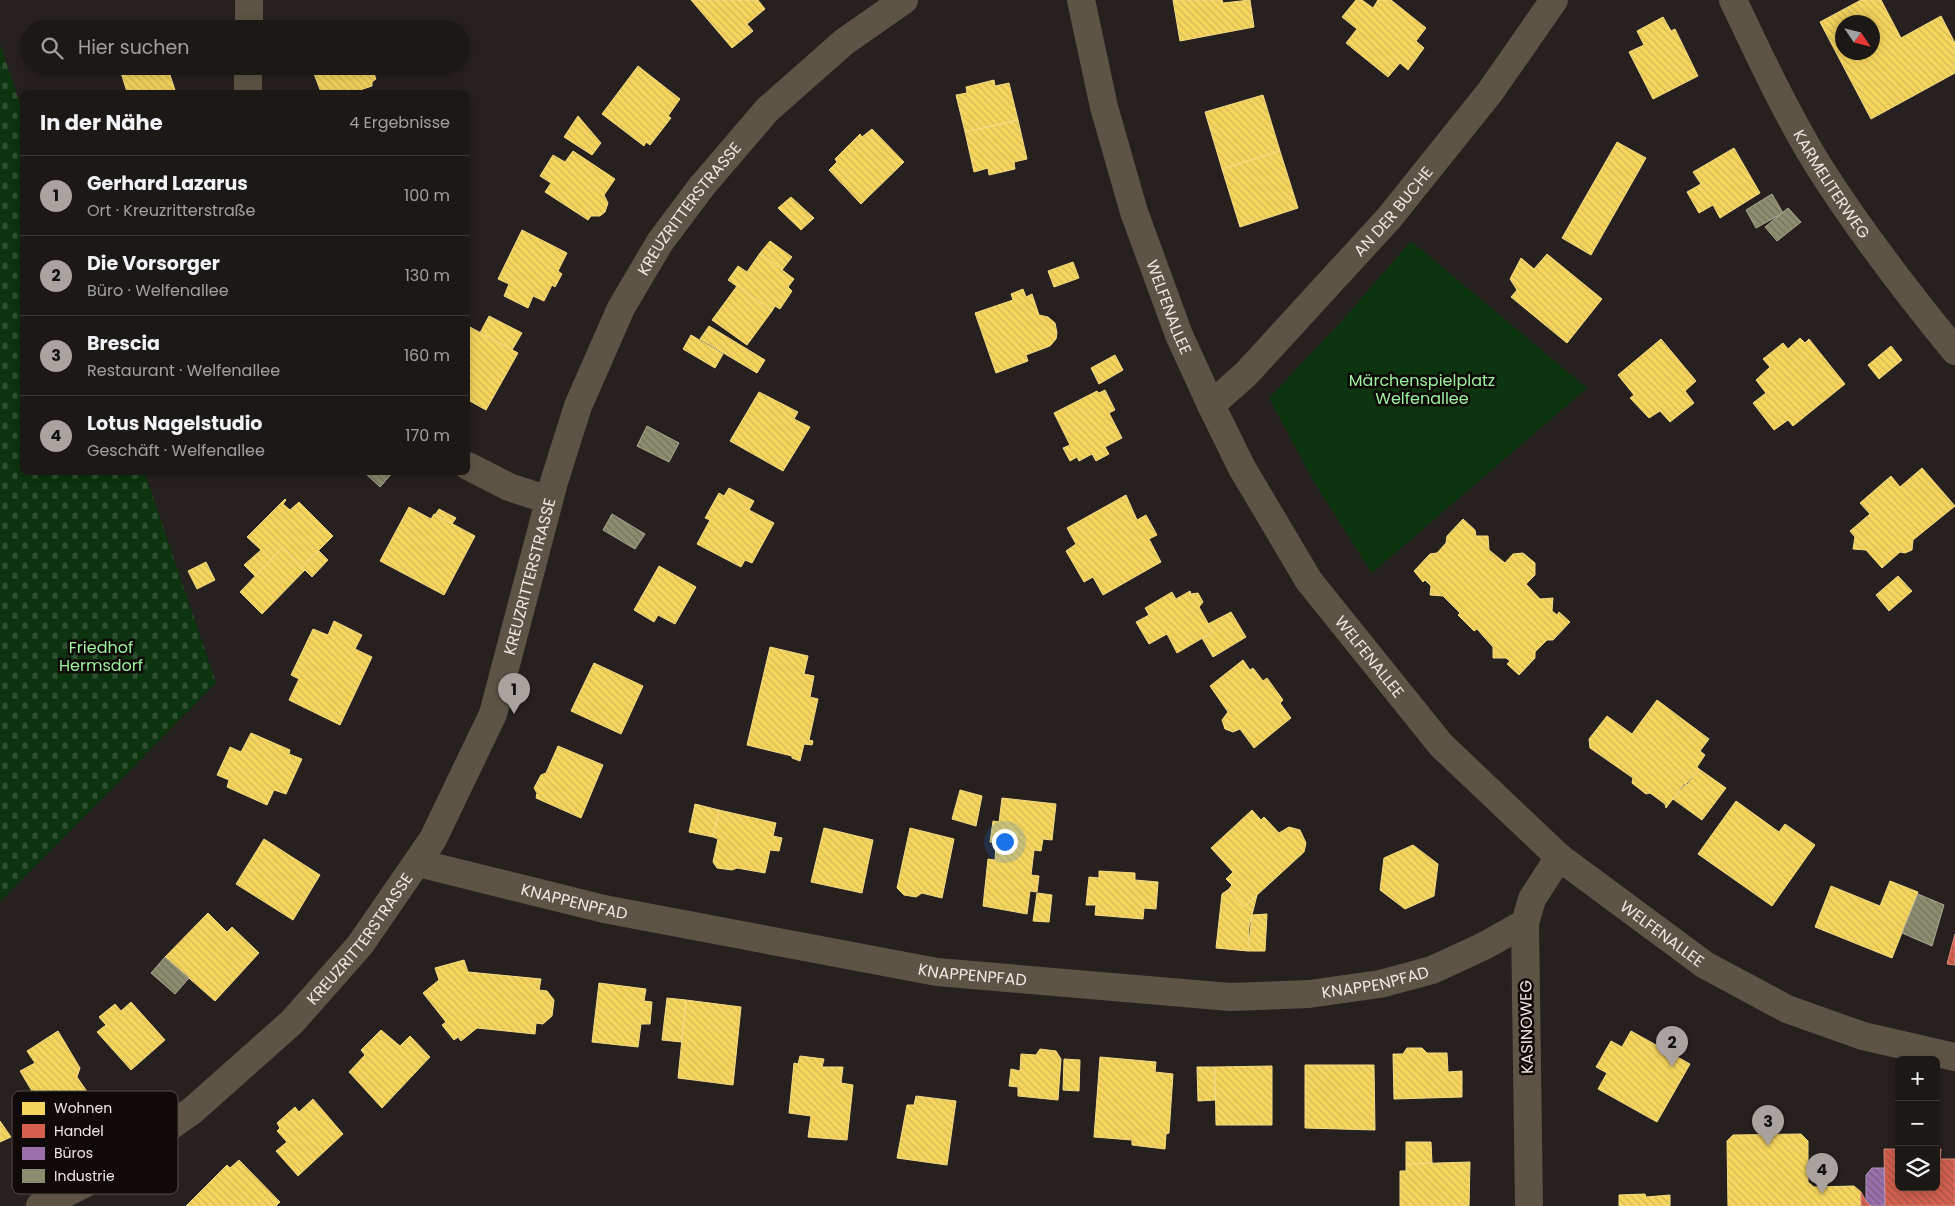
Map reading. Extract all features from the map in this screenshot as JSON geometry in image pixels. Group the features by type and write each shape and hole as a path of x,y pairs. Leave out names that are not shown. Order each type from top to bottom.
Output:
{"street":[{"path":"249,0 249,20"},
{"name":"KREUZRITTERSTRASSE","path":"178,1120 292,1022 360,945 433,839 493,714 549,500 578,406 621,308 660,242 702,186 767,110 844,42 904,0"},
{"name":"WELFENALLEE","path":"1081,0 1104,107 1134,212 1179,336 1211,405 1242,468 1309,581 1441,745 1559,857 1705,965 1787,1009 1863,1036 1955,1057"},
{"name":"AN DER BUCHE","path":"1211,405 1246,374 1389,218 1490,92 1554,0"},
{"name":"KARMELITERWEG","path":"1733,0 1762,61 1817,163 1876,252 1954,346"},
{"path":"248,75 248,90"},
{"path":"470,467 510,487 549,500"},
{"name":"KASINOWEG","path":"1529,1206 1524,923 1532,899 1559,857"},
{"name":"KNAPPENPFAD","path":"418,863 604,909 937,972 1230,997 1309,994 1380,984 1432,970 1484,946 1524,923"},
{"name":"KREUZRITTERSTRASSE","path":"40,1206 64,1194"}],"green space":[{"name":"Friedhof Hermsdorf","path":"0,44 20,104 20,475 146,475 216,683 0,902"},
{"name":"Märchenspielplatz Welfenallee","path":"1411,241 1587,388 1372,573 1314,482 1269,398 1340,323"}],"building: Wohnen":[{"path":"691,0 758,0 765,9 747,24 753,31 732,48"},
{"path":"1173,0 1222,0 1223,3 1250,0 1254,27 1180,41"},
{"path":"1356,0 1362,0 1373,8 1378,0 1391,0 1426,28 1416,41 1424,48 1408,70 1400,63 1388,77 1346,43 1357,29 1342,17"},
{"path":"1861,0 1881,0 1901,38 1941,16 1955,43 1955,73 1871,119 1840,60 1880,60 1880,15 1835,15 1835,51 1820,22"},
{"path":"1663,17 1671,31 1675,29 1698,76 1653,99 1629,52 1644,45 1637,31"},
{"path":"638,66 680,99 668,116 671,118 650,145 646,142 644,146 602,114"},
{"path":"122,75 170,75 175,90 126,90"},
{"path":"314,75 374,75 376,79 372,82 372,86 360,90 320,90"},
{"path":"994,80 995,86 1009,83 1018,120 965,132 956,95 967,93 966,87"},
{"path":"1263,95 1280,151 1222,169 1205,112"},
{"path":"578,116 601,143 592,155 564,137"},
{"path":"1018,120 1027,159 1014,162 1015,169 989,175 988,168 974,172 965,132"},
{"path":"872,129 904,162 861,204 829,170 837,162 835,159 860,134 862,137"},
{"path":"1617,142 1646,158 1591,255 1562,238"},
{"path":"1734,148 1760,193 1720,218 1713,205 1699,213 1687,192 1701,184 1693,172"},
{"path":"573,151 615,179 604,195 608,203 605,212 600,216 591,216 588,220 545,192 551,183 540,176 553,155 565,162"},
{"path":"1280,151 1298,208 1240,227 1222,169"},
{"path":"791,197 814,218 801,230 778,208"},
{"path":"522,230 567,253 558,271 562,274 555,287 552,285 544,301 533,296 528,308 504,296 509,284 498,279"},
{"path":"770,241 792,257 782,270 760,253"},
{"path":"760,253 794,279 788,287 792,291 780,309 775,306 772,311 728,280 738,266 747,272"},
{"path":"1547,254 1602,299 1567,343 1511,297 1517,290 1510,279 1521,258 1534,269"},
{"path":"1073,262 1079,278 1054,287 1048,271"},
{"path":"737,286 772,311 747,345 712,320"},
{"path":"1023,289 1026,297 1032,294 1039,315 1048,317 1055,323 1056,339 1050,346 1026,355 1028,361 996,373 975,313 1013,300 1011,294"},
{"path":"489,316 522,333 512,350 480,333"},
{"path":"709,326 765,360 757,373 700,339"},
{"path":"470,327 518,353 486,410 470,401"},
{"path":"691,335 723,354 715,368 683,349"},
{"path":"1800,338 1805,343 1809,339 1845,384 1793,426 1788,420 1774,430 1753,403 1766,393 1756,380 1770,367 1763,359 1783,343 1788,349"},
{"path":"1661,339 1696,381 1685,391 1694,403 1670,422 1660,411 1649,418 1630,398 1634,395 1618,375"},
{"path":"1891,346 1902,360 1879,379 1868,365"},
{"path":"1115,355 1123,370 1099,384 1091,368"},
{"path":"1105,390 1115,410 1109,413 1122,438 1105,447 1109,454 1096,461 1092,454 1079,461 1077,457 1070,461 1063,448 1070,445 1054,413 1097,391 1099,393"},
{"path":"759,392 798,412 794,419 810,427 783,471 730,441"},
{"path":"1922,468 1955,506 1913,540 1912,550 1905,553 1900,552 1882,568 1866,550 1853,549 1855,537 1850,531 1870,514 1860,503 1891,476 1900,487"},
{"path":"729,488 754,501 749,510 774,523 752,563 745,560 741,567 697,544 710,520 705,518 719,493 724,496"},
{"path":"1126,495 1137,520 1146,515 1157,535 1149,539 1161,562 1103,595 1093,577 1084,582 1066,551 1076,544 1067,528"},
{"path":"285,499 283,504 290,510 299,502 333,536 302,567 283,547 255,576 244,565 261,550 247,537"},
{"path":"409,507 431,519 434,514 475,536 444,595 380,561"},
{"path":"439,509 456,518 452,524 435,515"},
{"path":"1463,519 1475,530 1476,536 1488,536 1489,550 1505,563 1513,554 1523,553 1535,563 1535,575 1526,584 1540,599 1553,598 1552,611 1557,615 1559,612 1570,622 1553,640 1547,640 1535,652 1535,658 1519,675 1507,664 1510,661 1506,658 1493,658 1493,647 1477,629 1474,631 1443,596 1430,595 1431,586 1425,580 1423,582 1414,571 1430,554 1437,553 1446,543 1447,536"},
{"path":"283,547 305,570 262,614 240,592"},
{"path":"319,551 328,560 312,577 302,567"},
{"path":"206,562 215,580 197,589 188,571"},
{"path":"659,566 696,587 675,624 658,615 654,622 634,610"},
{"path":"1898,576 1912,591 1889,611 1876,595"},
{"path":"1190,591 1191,594 1198,593 1203,602 1199,607 1213,632 1177,653 1167,634 1149,644 1136,622 1149,615 1145,608 1172,592 1176,599"},
{"path":"1231,612 1246,637 1213,657 1202,638 1213,632 1208,624"},
{"path":"334,621 362,635 355,649 372,657 340,725 289,700 299,679 291,675 313,629 328,635"},
{"path":"770,647 808,656 804,674 814,676 810,697 818,699 809,740 813,741 812,745 804,744 800,761 792,758 792,756 747,745"},
{"path":"1243,660 1250,670 1253,668 1263,681 1267,678 1283,700 1280,703 1291,718 1254,748 1240,729 1233,732 1225,729 1222,720 1228,712 1210,686"},
{"path":"594,663 643,686 621,734 571,711"},
{"path":"1657,700 1709,739 1700,751 1705,755 1697,767 1699,769 1687,785 1685,783 1666,808 1665,804 1650,793 1646,794 1632,783 1633,778 1590,748 1589,739 1607,716 1632,734"},
{"path":"251,733 290,750 289,754 302,759 286,794 274,790 267,805 227,787 229,780 217,775 230,747 241,752"},
{"path":"558,746 603,765 581,818 536,798 537,793 534,788 541,775 546,773"},
{"path":"1699,769 1726,788 1702,820 1673,799"},
{"path":"960,790 982,796 976,826 952,819"},
{"path":"1002,798 1056,804 1052,840 1043,839 1041,851 1034,850 1031,875 1039,876 1037,892 1030,891 1027,914 983,906 988,859 995,860 996,843 990,842 993,821 999,822"},
{"path":"1736,801 1779,832 1785,824 1815,845 1772,906 1698,854"},
{"path":"695,804 719,810 713,837 689,832"},
{"path":"719,810 776,823 773,836 782,838 779,851 770,850 765,873 737,868 732,870 717,868 713,862 718,839 713,837"},
{"path":"1252,810 1261,820 1264,817 1279,833 1289,827 1300,830 1306,843 1304,852 1244,907 1229,889 1232,885 1226,879 1233,872 1211,848"},
{"path":"824,828 873,840 862,893 811,882"},
{"path":"910,828 954,839 942,898 922,893 916,897 904,895 897,888"},
{"path":"264,839 320,875 293,920 236,884"},
{"path":"1413,845 1438,864 1434,896 1405,909 1380,890 1384,858"},
{"path":"1099,871 1135,873 1135,880 1158,882 1156,909 1144,908 1143,919 1095,915 1096,905 1086,905 1089,877 1099,878"},
{"path":"1890,881 1918,892 1892,958 1815,927 1831,886 1880,906"},
{"path":"1229,889 1244,907 1257,895 1249,927 1248,951 1216,948 1222,894"},
{"path":"1037,893 1052,895 1049,922 1033,921"},
{"path":"208,913 227,932 232,927 259,953 215,1001 165,957"},
{"path":"1267,914 1265,951 1248,951 1252,915"},
{"path":"464,960 468,972 541,979 539,990 547,991 554,1000 552,1016 543,1024 536,1023 535,1034 477,1028 461,1041 458,1037 454,1040 442,1025 446,1022 423,993 439,980 435,968"},
{"path":"599,983 646,989 644,1001 652,1002 650,1024 641,1024 638,1047 592,1042"},
{"path":"667,998 686,1000 682,1042 662,1040"},
{"path":"686,1000 741,1007 733,1085 678,1078"},
{"path":"131,1002 165,1040 131,1070 97,1032 106,1025 99,1017 115,1004 121,1011"},
{"path":"381,1030 400,1046 410,1036 430,1057 382,1108 349,1072 365,1055 361,1050"},
{"path":"58,1031 80,1068 77,1077 87,1091 32,1091 20,1071 35,1063 27,1051"},
{"path":"1631,1031 1690,1064 1657,1122 1598,1089 1607,1073 1596,1067 1611,1041 1622,1047"},
{"path":"1407,1048 1422,1048 1427,1053 1447,1053 1448,1072 1462,1071 1462,1097 1394,1099 1393,1054 1403,1054"},
{"path":"1040,1049 1056,1051 1061,1059 1058,1100 1018,1096 1018,1087 1009,1086 1011,1069 1020,1071 1021,1054 1036,1055"},
{"path":"800,1056 824,1059 822,1067 843,1067 841,1083 853,1085 847,1140 808,1137 811,1116 789,1113 794,1063 798,1064"},
{"path":"1100,1057 1156,1062 1155,1072 1173,1074 1169,1133 1166,1134 1165,1149 1132,1145 1132,1140 1094,1137"},
{"path":"1064,1059 1080,1060 1079,1091 1063,1090"},
{"path":"1305,1065 1374,1065 1375,1130 1305,1128"},
{"path":"1272,1066 1272,1125 1216,1125 1215,1067"},
{"path":"1197,1067 1215,1067 1215,1100 1198,1101"},
{"path":"916,1096 956,1101 947,1165 897,1158 907,1105 914,1105"},
{"path":"313,1099 343,1134 298,1176 276,1151 287,1142 277,1131 280,1128 277,1123 295,1107 299,1112"},
{"path":"0,1121 11,1137 0,1142"},
{"path":"1801,1134 1808,1141 1808,1182 1814,1187 1854,1186 1861,1192 1861,1206 1728,1206 1727,1141 1733,1135"},
{"path":"1406,1142 1431,1142 1432,1163 1406,1164"},
{"path":"239,1160 280,1202 276,1206 186,1206 227,1165 230,1168"},
{"path":"1470,1162 1469,1206 1400,1206 1400,1171 1406,1171 1406,1164"},
{"path":"1645,1194 1646,1197 1670,1195 1670,1206 1619,1206 1619,1195"}],"building: Handel":[{"path":"1955,934 1955,965 1947,964"},
{"path":"1884,1149 1895,1149 1895,1191 1940,1191 1940,1159 1955,1159 1955,1206 1885,1206"},
{"path":"1861,1192 1866,1201 1872,1206 1861,1206"}],"building: Büros":[{"path":"1872,1168 1884,1168 1885,1206 1872,1206 1866,1201 1866,1175"}],"building: Industrie":[{"path":"1772,194 1783,213 1756,228 1746,210"},
{"path":"1788,208 1801,222 1777,241 1765,227"},
{"path":"647,426 679,443 669,462 637,446"},
{"path":"367,475 390,475 380,487"},
{"path":"612,514 645,534 635,549 603,530"},
{"path":"1918,894 1944,905 1932,946 1902,933"},
{"path":"165,957 189,978 175,994 151,973"}],"place":[{"name":"Gerhard Lazarus","path":"514,714"},
{"name":"Die Vorsorger","path":"1672,1067"},
{"name":"Brescia","path":"1768,1146"},
{"name":"Lotus Nagelstudio","path":"1822,1194"}]}
